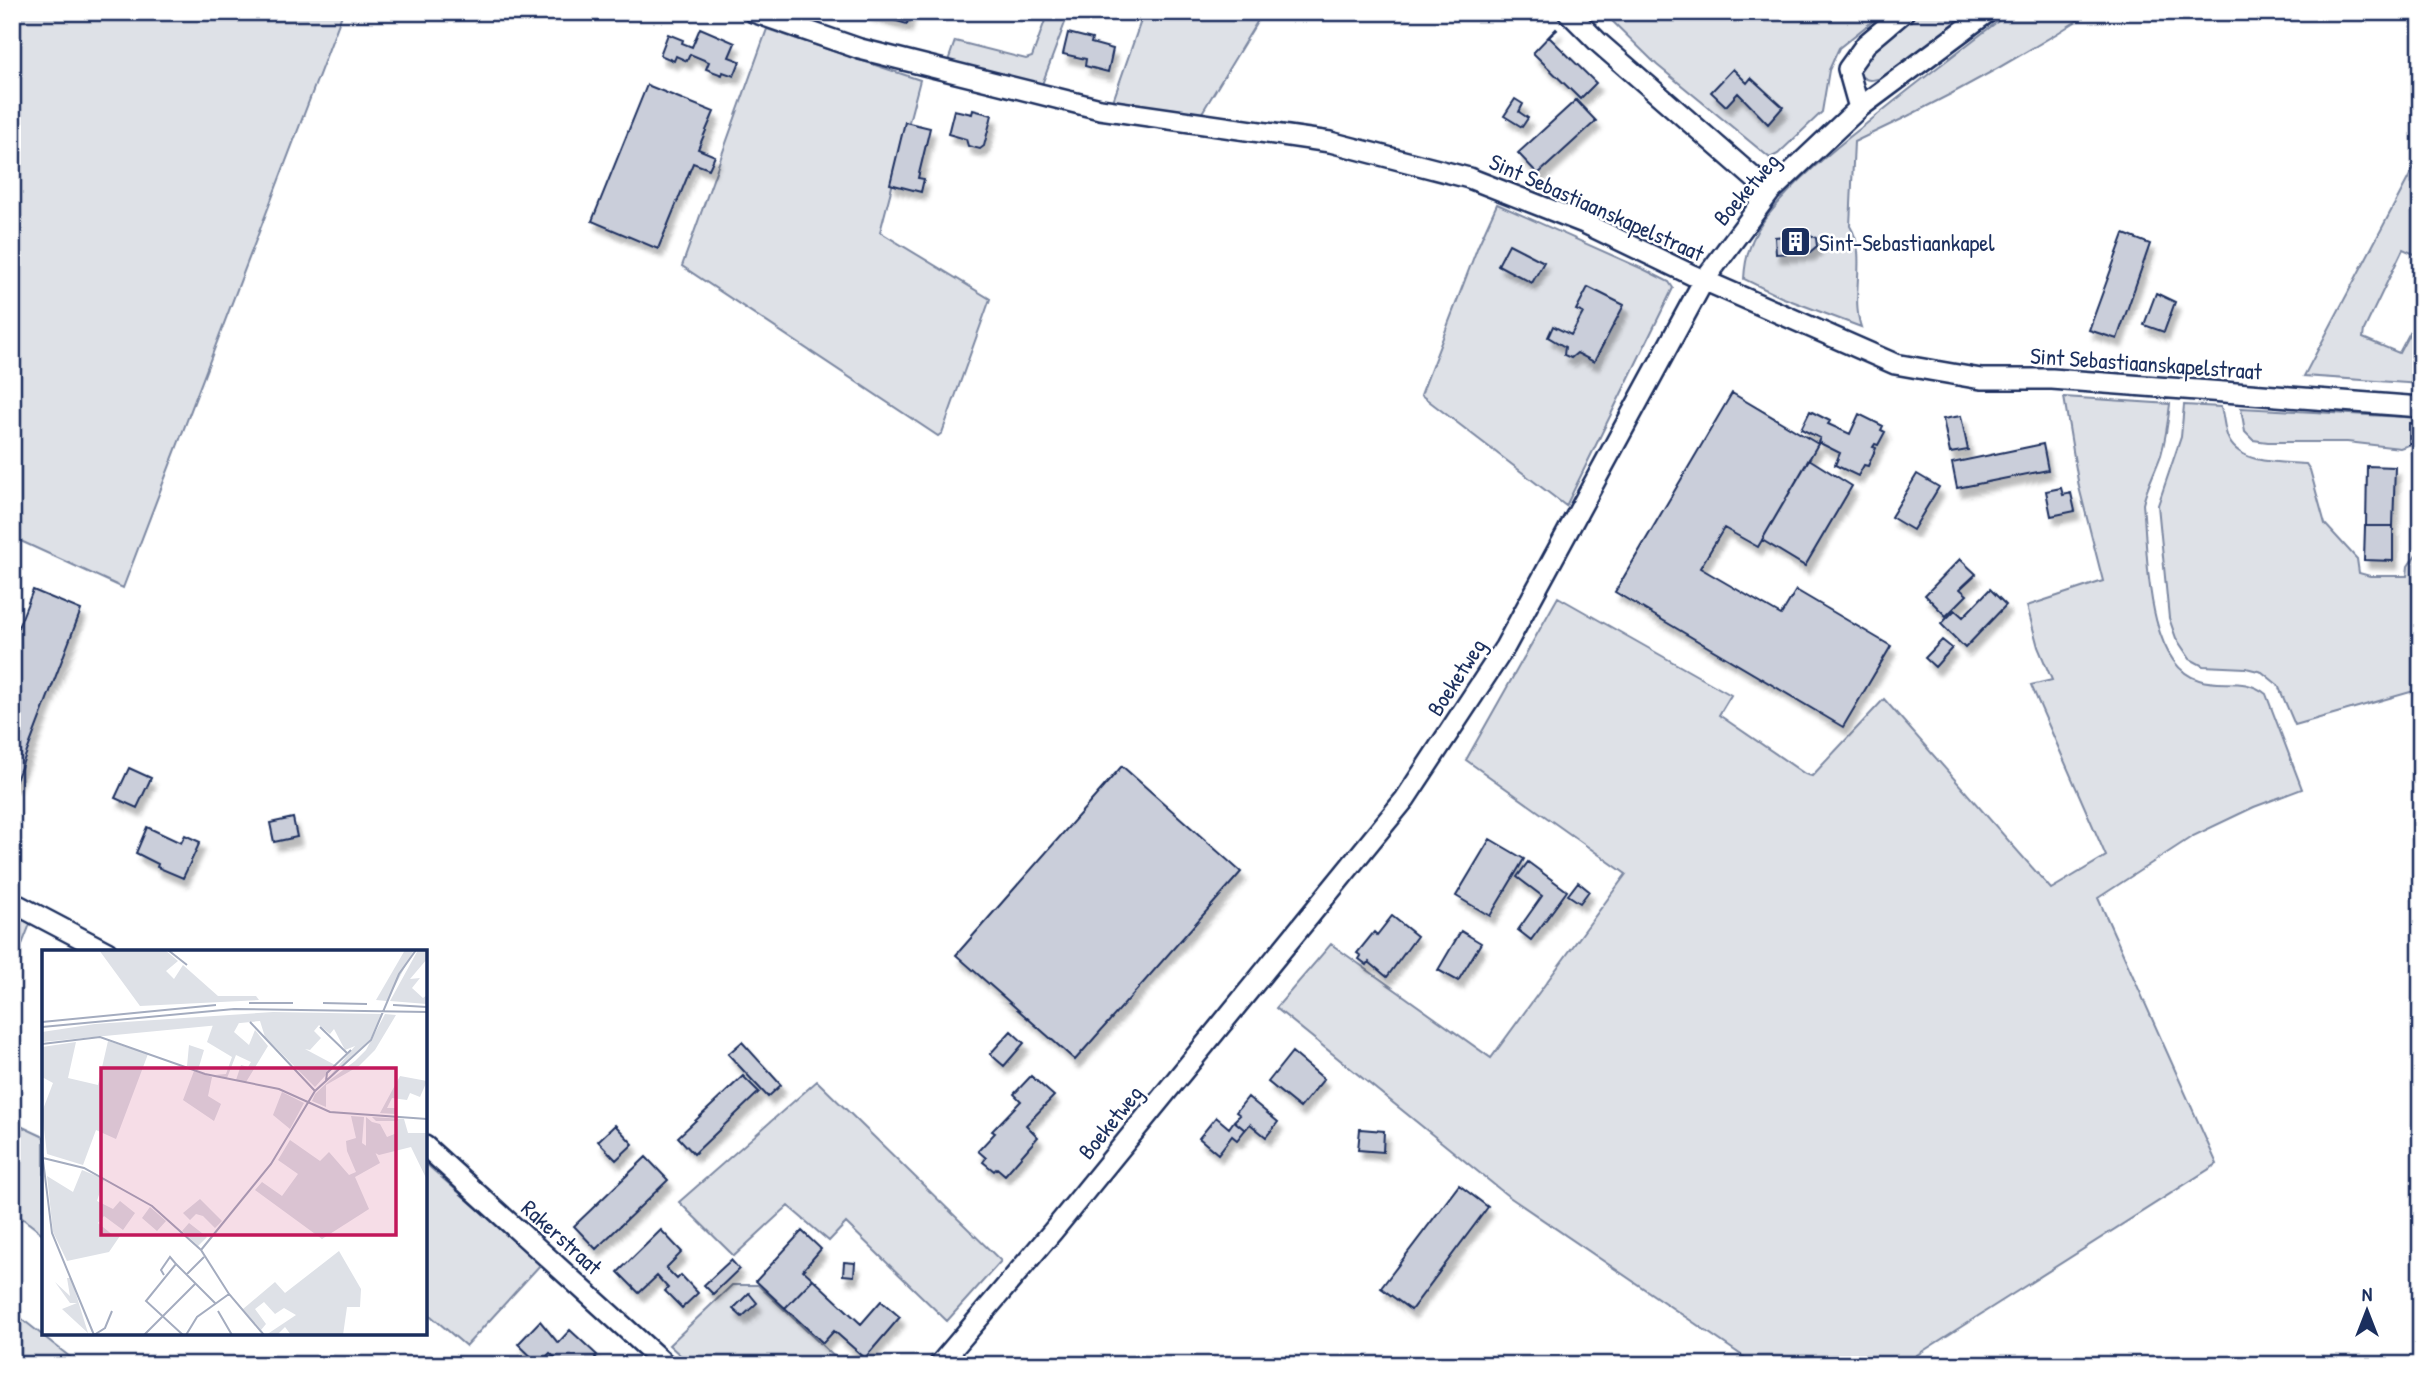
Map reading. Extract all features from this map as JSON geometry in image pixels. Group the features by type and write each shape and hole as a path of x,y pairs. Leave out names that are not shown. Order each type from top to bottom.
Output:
{"street":[{"name":"Sint Sebastiaanskapelstraat","path":"753,12 860,49 1100,109 1330,142 1469,178 1584,223 1704,280 1895,364 1981,379 2052,379 2421,407"},
{"path":"1568,12 1598,42 1770,192"},
{"path":"1860,108 1848,69 1866,44 1904,12"},
{"name":"Boeketweg","path":"939,1365 1053,1231 1405,799 1505,647 1704,280 1770,192 1860,108 1988,12"},
{"path":"12,902 103,950"},
{"name":"Rakerstraat","path":"427,1148 666,1365"}],"shaded area":[{"path":"12,12 343,12 123,588 12,537"},
{"path":"1048,12 1069,12 1041,87 947,64 955,41 1026,59 1032,57"},
{"path":"1144,12 1263,12 1200,116 1112,104"},
{"path":"1603,12 1884,12 1839,48 1829,70 1822,112 1778,154 1770,158 1657,65"},
{"path":"1914,12 1970,12 1884,77 1871,80 1862,77 1859,74 1861,56"},
{"path":"2010,12 2091,12 1975,81 1854,142 1850,226 1858,250 1857,302 1861,327 1781,297 1744,279 1747,255 1756,233 1776,206 1800,181 1884,110"},
{"path":"767,29 920,80 880,232 990,299 942,433 938,436 682,266"},
{"path":"2421,154 2421,257 2403,249 2364,330 2363,338 2399,353 2418,317 2421,318 2421,384 2304,376"},
{"path":"1497,204 1645,270 1669,282 1673,288 1566,506 1421,395 1478,246"},
{"path":"2064,397 2170,404 2163,449 2143,504 2149,576 2159,630 2168,652 2181,670 2199,680 2249,685 2266,694 2302,789 2254,807 2193,836 2098,898 2217,1164 1901,1365 1756,1365 1508,1196 1276,1008 1331,944 1491,1058 1626,874 1466,760 1558,597 1731,695 1719,715 1805,774 1812,776 1884,699 2051,889 2106,856 2031,685 2052,680 2038,647 2027,606 2103,581 2079,487"},
{"path":"2184,405 2221,407 2229,440 2243,454 2263,461 2306,464 2325,524 2357,559 2359,573 2370,576 2407,576 2408,566 2421,547 2421,689 2295,725 2278,685 2262,672 2246,668 2203,666 2190,659 2176,638 2169,618 2158,505 2181,437"},
{"path":"2241,408 2421,418 2421,441 2400,448 2347,442 2253,440 2245,432"},
{"path":"12,910 32,919 12,970"},
{"path":"817,1081 1001,1261 947,1321 846,1223 829,1241 788,1206 734,1256 679,1202"},
{"path":"12,1122 42,1136 42,1233 22,1218 12,1231"},
{"path":"427,1165 541,1264 466,1346 427,1313"},
{"path":"732,1285 758,1285 843,1365 691,1365 669,1345"},
{"path":"12,1311 80,1365 12,1365"}],"building":[{"path":"866,12 910,12 907,24"},
{"path":"700,28 735,43 729,57 740,61 734,76 706,69 709,62 690,54 687,61 676,56 674,61 660,55 668,34 692,47"},
{"path":"1556,29 1549,37 1596,83 1580,99 1533,53"},
{"path":"1068,33 1092,39 1091,43 1113,49 1108,72 1085,66 1086,59 1063,54"},
{"path":"1733,69 1747,83 1751,78 1783,107 1768,124 1738,93 1726,106 1711,92"},
{"path":"647,85 714,112 698,149 715,156 709,169 693,163 658,249 592,221"},
{"path":"1515,99 1523,104 1519,112 1528,118 1522,127 1504,116"},
{"path":"1576,100 1596,121 1538,174 1518,153"},
{"path":"954,110 972,114 973,110 992,115 984,146 980,149 968,146 966,139 948,134"},
{"path":"905,122 930,128 918,178 924,179 921,192 890,184"},
{"name":"Sint-Sebastiaankapel","path":"1809,234 1816,238 1817,246 1810,252 1776,254 1775,237"},
{"path":"2124,234 2150,244 2117,339 2089,330"},
{"path":"1509,244 1544,262 1532,283 1498,265"},
{"path":"1588,287 1624,305 1594,362 1577,353 1571,358 1564,355 1565,347 1548,337 1553,326 1571,335 1583,313 1576,310"},
{"path":"2156,293 2175,302 2164,332 2144,325"},
{"path":"1732,393 1818,444 1758,547 1724,528 1700,568 1781,615 1796,590 1891,646 1843,727 1615,592"},
{"path":"1810,411 1830,421 1828,424 1850,434 1859,414 1883,426 1881,430 1885,432 1878,445 1873,447 1876,448 1868,466 1864,465 1858,476 1835,465 1840,453 1818,442 1820,438 1801,429"},
{"path":"1961,416 1968,450 1950,453 1943,419"},
{"path":"2409,423 2421,423 2421,444 2409,444"},
{"path":"2043,444 2048,470 1957,488 1952,463"},
{"path":"1809,459 1852,486 1805,566 1762,540"},
{"path":"2367,466 2395,467 2393,526 2366,526"},
{"path":"1917,474 1939,487 1913,530 1891,517"},
{"path":"2061,488 2063,495 2071,493 2075,511 2051,516 2046,491"},
{"path":"2365,526 2393,526 2393,561 2364,560"},
{"path":"1960,559 1976,574 1960,589 1967,595 1946,616 1925,595"},
{"path":"1990,589 2006,605 1965,648 1941,624 1955,610 1963,617"},
{"path":"33,590 81,610 15,783 12,782 12,643"},
{"path":"1942,640 1952,648 1935,667 1925,658"},
{"path":"1122,766 1241,872 1075,1060 956,955"},
{"path":"129,768 151,778 137,808 115,798"},
{"path":"293,818 297,837 274,842 270,823"},
{"path":"147,827 181,843 185,835 200,842 183,878 157,867 158,864 136,853"},
{"path":"1490,839 1524,859 1490,916 1456,896"},
{"path":"1528,862 1567,891 1531,940 1518,930 1542,896 1517,877"},
{"path":"1578,882 1589,891 1580,903 1568,895"},
{"path":"1392,916 1417,936 1387,977 1369,962 1367,965 1359,959 1361,956 1357,953 1374,932 1377,935"},
{"path":"1461,931 1481,943 1458,981 1438,970"},
{"path":"1011,1031 1024,1043 1004,1066 990,1054"},
{"path":"742,1042 781,1085 768,1097 728,1054"},
{"path":"1292,1052 1324,1079 1300,1108 1268,1082"},
{"path":"743,1076 759,1092 694,1154 678,1137"},
{"path":"1031,1076 1054,1096 1026,1125 1038,1137 1005,1175 997,1168 994,1171 983,1162 986,1158 978,1151 995,1133 992,1131 1021,1101 1014,1094"},
{"path":"1248,1097 1278,1122 1266,1137 1250,1124 1245,1130 1234,1121 1240,1115 1236,1112"},
{"path":"1216,1117 1229,1128 1234,1121 1245,1130 1237,1140 1232,1136 1218,1154 1199,1138"},
{"path":"615,1125 633,1144 616,1160 598,1141"},
{"path":"1360,1129 1384,1131 1383,1152 1358,1150"},
{"path":"646,1157 668,1180 596,1249 574,1226"},
{"path":"1459,1185 1488,1207 1411,1310 1381,1288"},
{"path":"661,1230 682,1252 666,1268 677,1279 681,1275 698,1293 682,1308 665,1291 668,1288 657,1276 639,1293 618,1272"},
{"path":"802,1231 821,1249 803,1270 813,1279 785,1308 756,1281"},
{"path":"731,1260 739,1269 713,1294 704,1285"},
{"path":"844,1262 855,1263 854,1276 843,1275"},
{"path":"813,1279 861,1324 881,1301 900,1317 865,1358 834,1331 823,1343 785,1308"},
{"path":"749,1293 757,1303 742,1317 733,1309"},
{"path":"540,1321 558,1343 570,1330 597,1355 595,1357 598,1360 594,1365 562,1365 550,1353 539,1364 518,1344"}],"place":[{"name":"Sint-Sebastiaankapel","path":"1796,242"}]}
